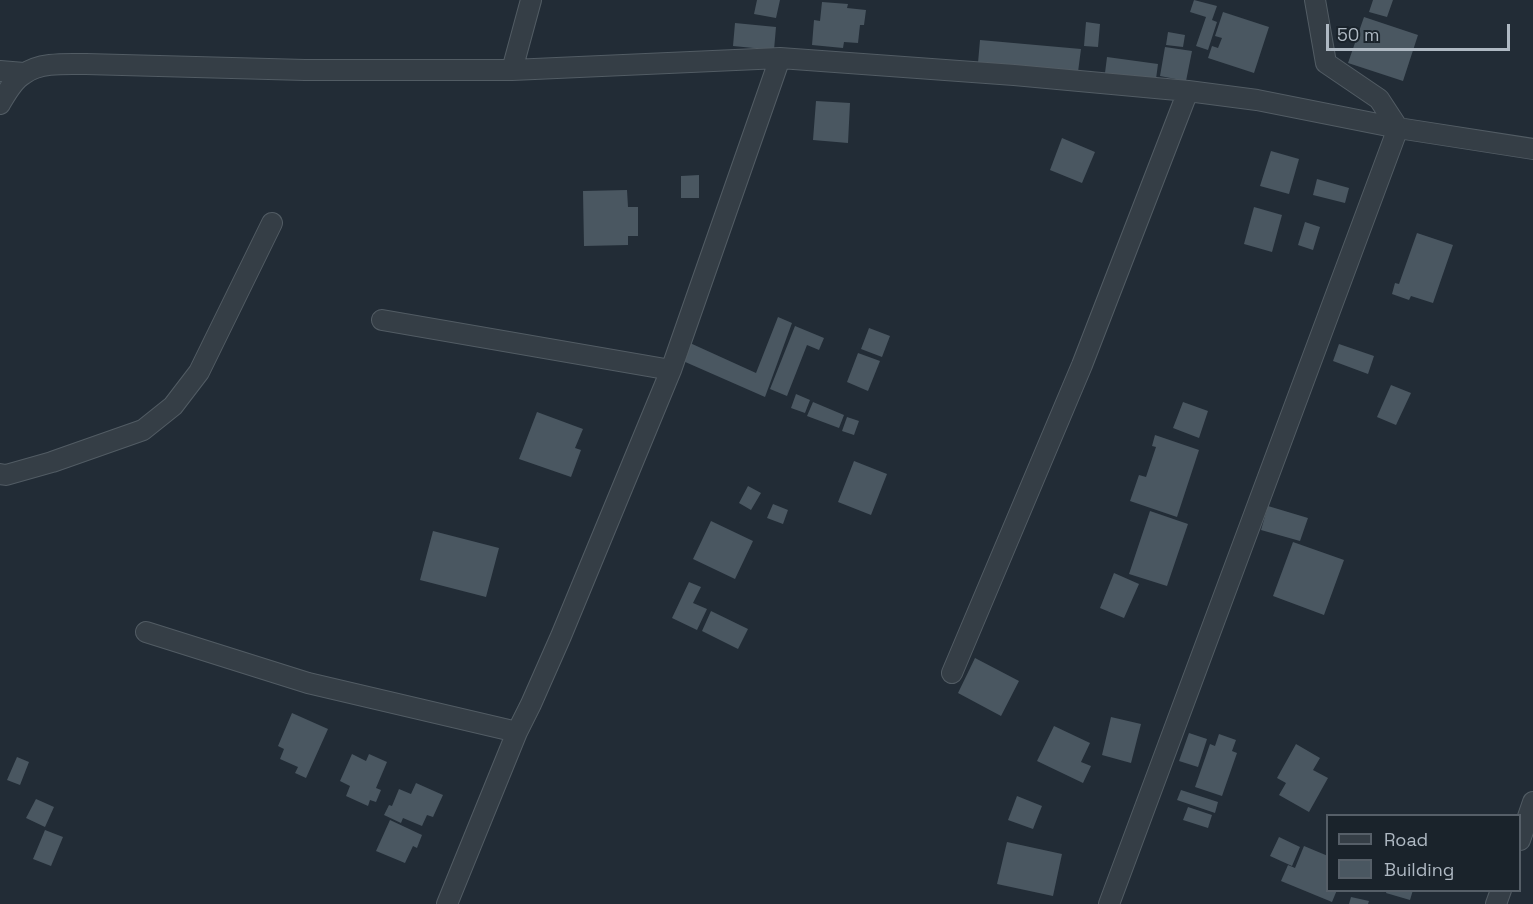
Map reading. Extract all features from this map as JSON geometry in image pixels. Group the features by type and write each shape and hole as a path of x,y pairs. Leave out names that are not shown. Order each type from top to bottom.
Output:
{"street":[{"path":"512,70 531,0"},
{"path":"1315,0 1326,63 1379,99 1398,128"},
{"path":"447,904 517,732 561,636 671,370 780,58"},
{"path":"0,71 24,73 43,67 86,64 305,70 512,70 780,58 1014,75 1188,91 1257,100 1398,128 1533,149"},
{"path":"0,104 10,88 24,73"},
{"path":"952,673 1082,365 1188,91"},
{"path":"1109,904 1398,128"},
{"path":"0,474 6,475 52,462 143,430 173,406 199,372 272,223"},
{"path":"382,320 671,370"},
{"path":"146,632 308,683 517,732"},
{"path":"1521,837 1533,802"}],"building":[{"path":"757,0 780,0 776,18 754,14"},
{"path":"1194,0 1217,6 1212,20 1217,22 1208,50 1196,46 1206,17 1190,12"},
{"path":"1373,0 1393,0 1387,17 1369,12"},
{"path":"822,2 848,4 847,8 866,10 864,25 860,25 858,43 844,42 843,48 812,45 814,20 820,21"},
{"path":"1223,12 1269,27 1254,73 1208,58 1212,46 1218,48 1222,38 1215,36"},
{"path":"1364,17 1418,35 1403,81 1348,63"},
{"path":"1086,22 1100,24 1098,47 1084,46"},
{"path":"735,23 776,27 774,50 733,46"},
{"path":"1168,32 1185,35 1183,47 1166,45"},
{"path":"980,40 1081,49 1078,72 978,63"},
{"path":"1165,47 1192,51 1186,81 1160,76"},
{"path":"1107,57 1158,64 1156,79 1105,73"},
{"path":"816,101 850,103 848,143 813,140"},
{"path":"1062,138 1095,152 1082,183 1050,170"},
{"path":"1271,151 1299,159 1289,194 1260,186"},
{"path":"699,175 699,198 681,198 681,176"},
{"path":"1317,179 1349,188 1345,203 1313,195"},
{"path":"627,190 628,207 638,207 638,236 628,236 628,245 584,246 583,191"},
{"path":"1254,207 1282,215 1272,252 1244,244"},
{"path":"1305,222 1320,227 1313,250 1298,245"},
{"path":"1417,233 1453,245 1433,303 1411,296 1409,300 1392,294 1395,283 1399,284"},
{"path":"778,317 792,323 765,397 683,361 690,343 756,373"},
{"path":"795,326 824,338 819,350 807,345 787,396 770,389"},
{"path":"869,328 890,336 882,357 861,349"},
{"path":"1339,344 1374,356 1368,374 1333,361"},
{"path":"858,353 880,361 868,391 847,382"},
{"path":"1391,385 1411,393 1396,425 1377,417"},
{"path":"796,394 810,400 805,413 791,408"},
{"path":"813,402 844,415 839,428 807,416"},
{"path":"1183,402 1208,411 1199,438 1173,428"},
{"path":"537,412 583,429 575,448 581,450 571,477 519,459"},
{"path":"847,417 859,421 854,435 842,431"},
{"path":"1155,435 1199,450 1177,517 1130,501 1139,475 1146,477 1156,447 1152,446"},
{"path":"854,461 887,474 871,515 838,502"},
{"path":"748,486 761,493 751,510 739,503"},
{"path":"773,504 788,510 783,524 767,518"},
{"path":"1268,506 1308,518 1300,541 1261,530"},
{"path":"1150,511 1188,524 1167,586 1129,574"},
{"path":"711,521 753,541 735,579 693,559"},
{"path":"433,531 499,548 486,597 420,580"},
{"path":"1293,542 1344,560 1324,615 1273,596"},
{"path":"1114,573 1139,584 1124,618 1100,608"},
{"path":"689,582 701,587 693,603 707,609 697,630 672,618"},
{"path":"711,611 748,629 738,649 702,631"},
{"path":"975,658 1019,681 1001,716 958,693"},
{"path":"292,713 328,729 306,778 295,773 298,767 280,759 284,749 278,746"},
{"path":"1111,717 1141,724 1131,763 1102,755"},
{"path":"1054,726 1090,743 1081,762 1091,766 1083,783 1037,761"},
{"path":"1189,733 1207,739 1198,767 1179,761"},
{"path":"1219,734 1236,740 1232,751 1237,753 1222,796 1195,787 1210,744 1215,746"},
{"path":"1296,744 1320,758 1313,770 1328,778 1309,812 1279,795 1286,783 1277,778"},
{"path":"352,754 366,761 369,754 387,762 376,788 381,790 376,802 370,800 368,806 346,796 350,786 340,781"},
{"path":"17,757 29,762 20,785 7,780"},
{"path":"416,783 443,795 433,817 427,815 422,826 403,818 401,823 384,815 389,805 392,806 399,789 411,794"},
{"path":"1181,790 1218,802 1215,813 1177,800"},
{"path":"1017,796 1042,806 1033,829 1008,820"},
{"path":"36,799 54,807 45,827 26,818"},
{"path":"1188,807 1212,815 1208,828 1183,820"},
{"path":"390,820 422,835 417,848 413,846 405,863 376,851"},
{"path":"45,830 63,837 51,866 33,859"},
{"path":"1279,837 1300,847 1292,866 1270,856"},
{"path":"1007,842 1062,854 1053,896 997,884"},
{"path":"1304,846 1326,855 1326,892 1336,892 1332,902 1281,881 1288,865 1295,868"},
{"path":"1386,892 1412,892 1410,900"},
{"path":"1351,897 1369,901 1368,904 1349,904"}]}
